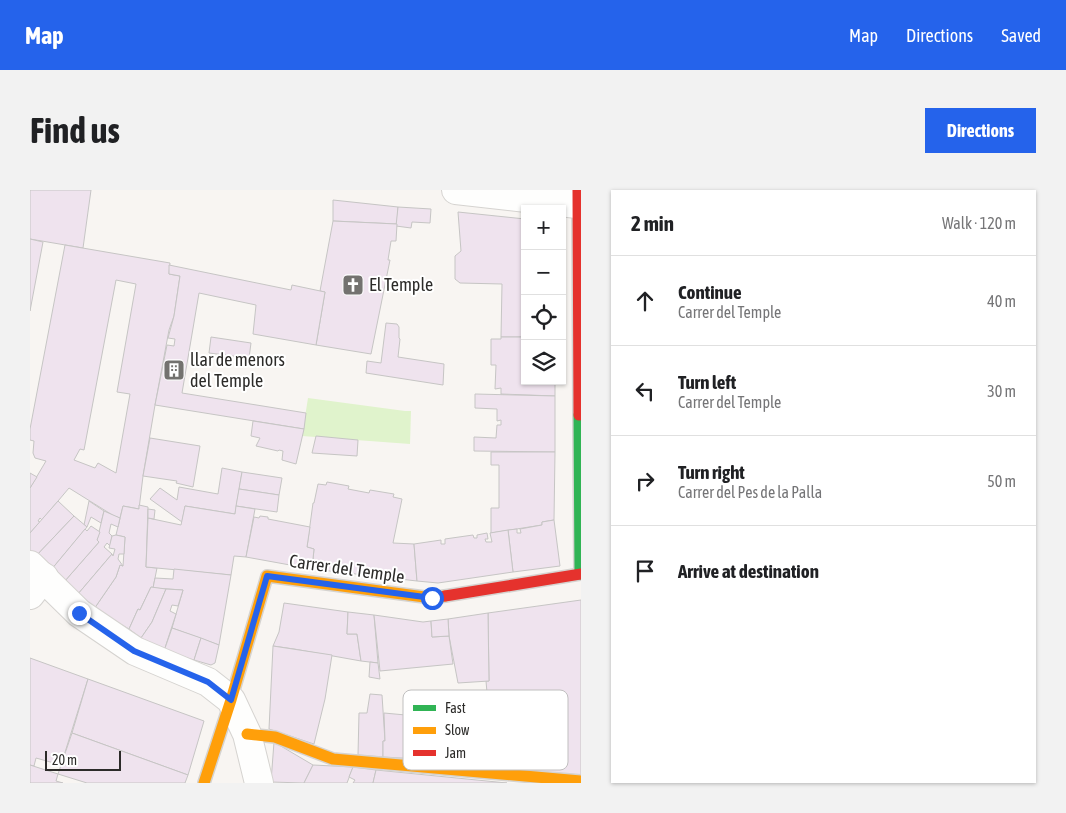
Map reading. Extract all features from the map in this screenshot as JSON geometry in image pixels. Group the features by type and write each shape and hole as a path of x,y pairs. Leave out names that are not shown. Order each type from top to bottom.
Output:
{"street":[{"path":"456,190 579,199 580,574"},
{"name":"Carrer del Temple","path":"231,700 267,576 432,598 580,574"},
{"path":"35,579 79,613 134,651 208,682 231,700 247,734 258,783"},
{"path":"204,783 231,700"},
{"path":"247,734 275,737 333,759 403,765"},
{"path":"457,770 581,781"}],"green space":[{"path":"308,398 411,411 410,444 302,436"}],"building":[{"path":"30,190 91,190 83,248 30,239"},
{"path":"333,200 398,207 397,224 333,221"},
{"path":"398,207 431,209 430,223 412,222 411,228 396,226"},
{"path":"458,212 521,219 521,337 501,337 502,284 460,283 455,279 455,256 461,251"},
{"name":"El Temple","path":"333,221 397,224 396,241 391,241 388,260 390,260 371,354 316,345 325,292 320,291"},
{"path":"30,239 43,242 30,311"},
{"path":"65,245 170,263 169,274 180,276 174,316 169,330 155,405 139,509 123,506 120,518 69,488 42,520 40,518 38,521 40,522 30,533 30,488 46,461 35,458 33,453 34,441 30,440 30,429","holes":["116,280 136,284 117,392 130,394 116,473 98,463 95,468 74,460 80,449 84,450"]},
{"name":"llar de menors del Temple","path":"169,265 291,290 292,285 325,292 316,345 253,334 256,305 199,293 182,393 306,413 304,429 155,405 167,345 174,346 175,339 168,338 174,316 180,276 169,274"},
{"path":"386,323 397,324 399,327 398,357 444,364 443,385 366,373 367,361 381,363"},
{"path":"211,337 251,343 249,358 209,353"},
{"path":"501,337 521,337 521,385 555,385 555,396 501,394 501,388 495,389 496,365 491,365 491,339 501,339"},
{"path":"475,394 555,396 555,452 474,451 474,437 496,438 497,425 501,425 501,420 497,421 497,409 475,408"},
{"path":"253,421 304,429 296,464 282,460 283,451 256,446 260,438 251,436"},
{"path":"316,436 358,440 357,456 312,453"},
{"path":"150,438 200,446 193,487 176,483 177,481 143,476"},
{"path":"491,452 555,452 554,520 542,522 542,525 491,533 491,508 499,508 499,465 491,465"},
{"path":"222,468 242,472 235,514 185,506 182,522 150,499 160,488 177,500 179,487 218,494"},
{"path":"242,472 282,478 279,495 239,489"},
{"path":"30,473 37,477 30,488"},
{"path":"327,482 349,486 348,489 369,493 370,490 394,494 393,497 402,499 393,543 414,544 417,581 312,569 314,549 307,547 313,503 318,484 326,485"},
{"path":"239,489 279,495 277,512 236,506"},
{"path":"58,501 74,516 36,556 30,551 30,533"},
{"path":"89,501 104,511 101,523 91,517 87,527 84,525"},
{"path":"139,505 148,507 146,567 157,568 153,588 151,587 140,610 138,609 129,629 94,609 116,577 120,565 123,566 125,537 116,535 123,506 139,509"},
{"path":"185,506 235,514 236,506 255,509 246,557 234,556 231,575 146,567 148,518 181,525"},
{"path":"148,509 155,510 154,519 148,518"},
{"path":"104,511 120,518 118,527 111,524 109,533 112,536 110,546 107,543 104,547 112,554 78,594 64,582 99,542 97,540"},
{"path":"74,516 87,527 51,570 36,556"},
{"path":"260,516 310,527 307,547 314,549 312,569 246,557 254,517 259,518"},
{"path":"554,520 560,566 513,572 508,530 517,529 517,533 521,533 520,529 542,525 542,522"},
{"path":"91,526 100,532 97,540 99,542 64,582 51,570 85,529 87,531"},
{"path":"508,530 513,572 438,583 417,581 414,544 441,540 441,544 445,544 445,539 473,535 474,538 477,538 477,535 487,533 488,539 485,539 486,542 492,542 490,533"},
{"path":"112,536 125,537 124,554 119,554 118,559 123,566 120,565 116,577 94,609 78,594 112,554 113,556 115,549 109,548"},
{"path":"174,569 231,575 219,645 172,628 183,590 153,588 155,578 173,579"},
{"path":"151,587 166,589 152,622 141,638 129,629"},
{"path":"166,589 183,590 178,606 172,605 170,611 176,614 164,651 141,638 152,622"},
{"path":"581,600 581,775 533,771 568,770 568,690 487,690 486,681 489,681 488,613"},
{"path":"284,603 348,612 347,634 357,634 361,661 273,646 279,632"},
{"path":"348,612 374,615 378,663 361,661 357,634 347,634"},
{"path":"488,613 489,681 458,683 449,636 448,619"},
{"path":"374,615 423,622 431,621 432,637 449,636 453,664 380,671"},
{"path":"448,619 449,636 432,637 431,621"},
{"path":"172,628 201,638 194,660 164,651"},
{"path":"201,638 219,645 215,663 211,665 194,660"},
{"path":"273,646 332,655 325,699 314,744 269,729"},
{"path":"30,658 88,679 61,765 36,758 34,766 30,765"},
{"path":"370,662 378,663 380,679 369,677"},
{"path":"88,679 204,721 188,775 72,733"},
{"path":"370,694 382,695 385,741 383,741 383,757 358,755 359,713 367,713"},
{"path":"384,713 403,715 403,758 383,757 383,741 385,741"},
{"path":"72,733 188,775 185,783 87,783 58,774"},
{"path":"274,742 313,765 304,783 271,782"},
{"path":"30,765 58,774 56,781 63,783 30,783"},
{"path":"313,765 353,767 347,783 304,783"},
{"path":"353,767 376,770 373,783 353,783 355,780 349,777"},
{"path":"376,770 507,783 373,783"}],"traffic: fast":[{"path":"579,415 580,574"}],"traffic: slow":[{"path":"204,783 231,700 267,576 432,598 445,596"},
{"path":"247,734 275,737 333,759 403,765"},
{"path":"457,770 581,781"}],"traffic: jam":[{"path":"578,190 579,415"},
{"path":"445,596 581,574"}],"place":[{"name":"El Temple","path":"353,285"},
{"name":"llar de menors del Temple","path":"174,370"}],"route":[{"path":"79,613 134,651 208,682 231,700 267,576 432,598"}]}
